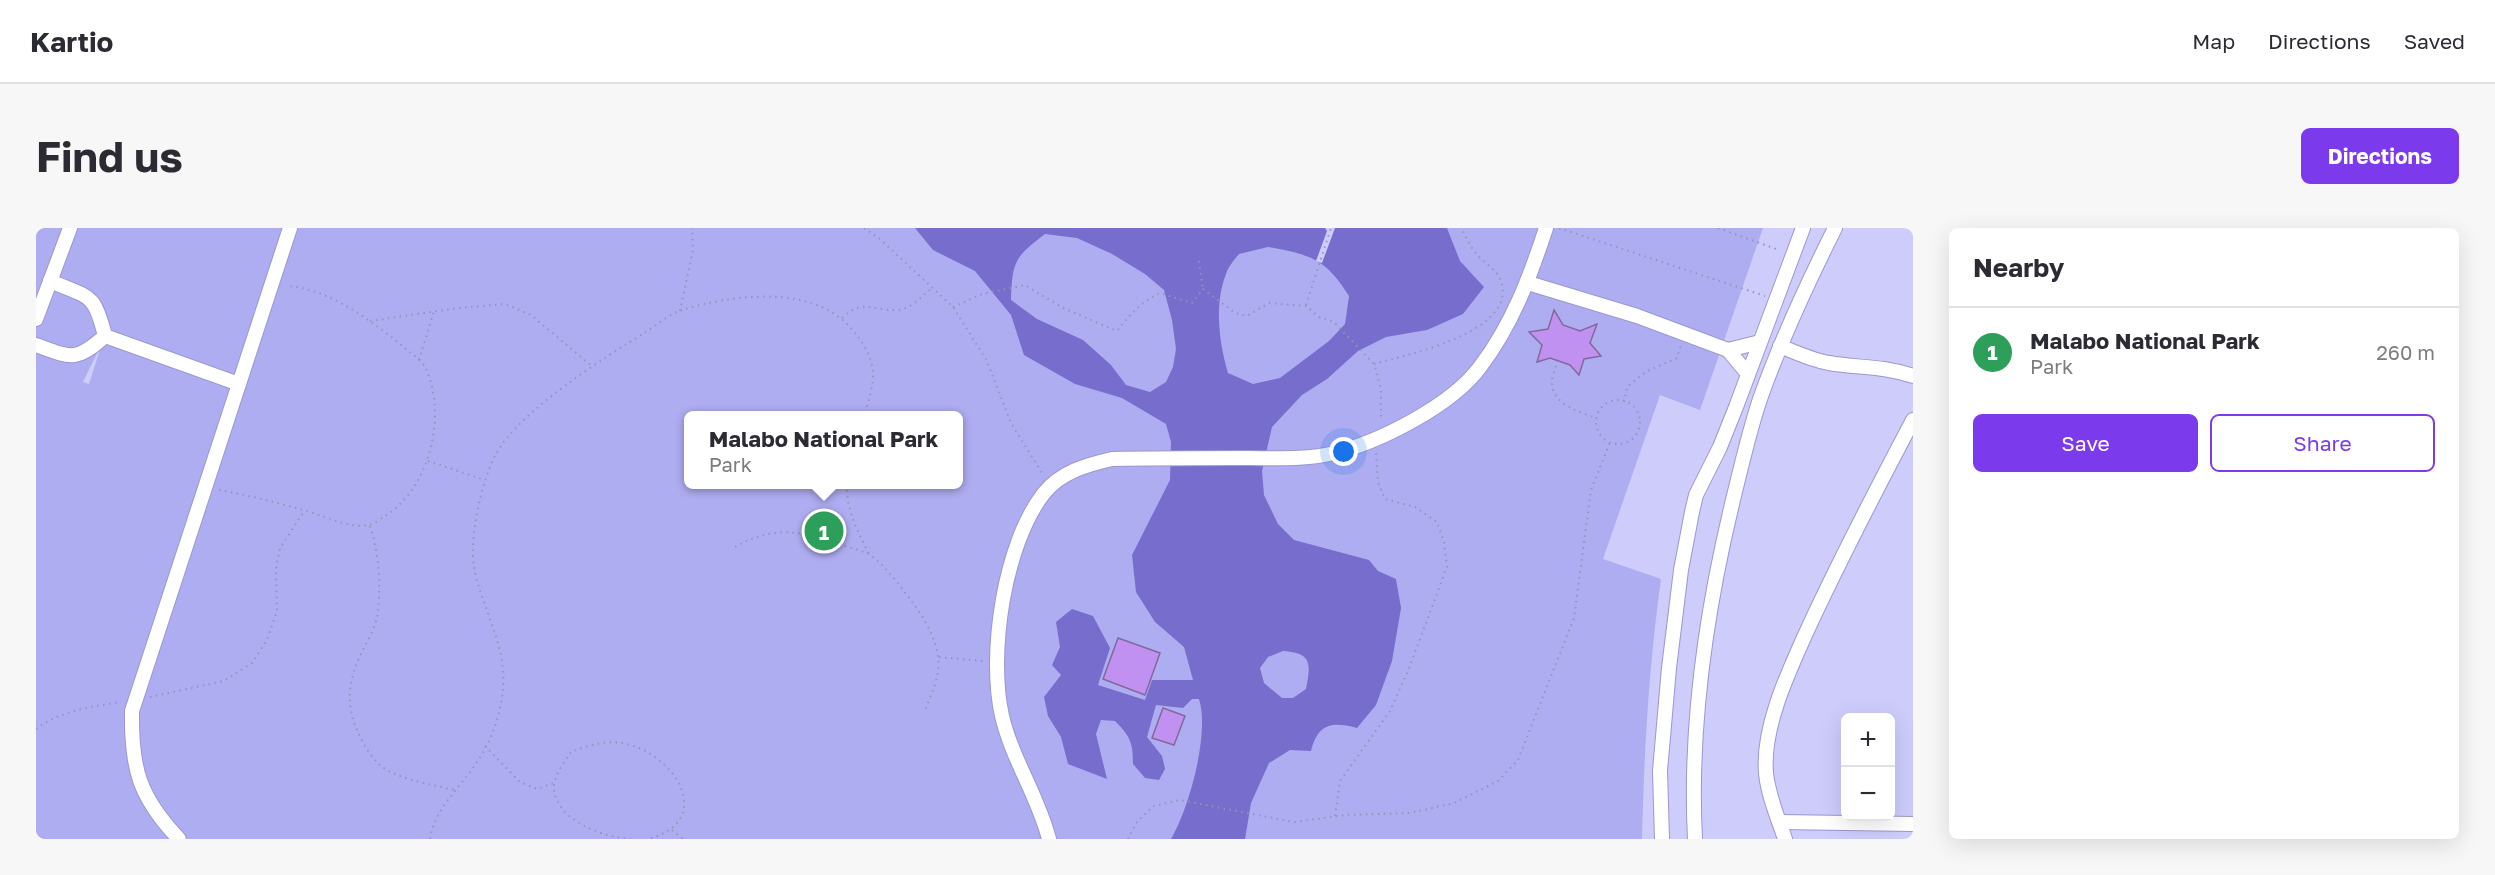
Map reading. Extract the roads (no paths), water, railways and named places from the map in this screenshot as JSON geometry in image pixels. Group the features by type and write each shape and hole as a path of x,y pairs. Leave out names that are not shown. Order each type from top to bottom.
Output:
{"street":[{"path":"36,319 70,228"},
{"path":"179,839 156,812 145,794 134,767 132,711 290,228"},
{"path":"1049,839 1044,819 1009,741 998,688 998,663 999,633 1006,584 1031,512 1051,487 1083,465 1112,459 1296,458 1333,454 1382,436 1413,421 1447,398 1479,369 1507,326 1528,283 1546,228"},
{"path":"1662,839 1660,771 1681,570 1696,495 1720,447 1803,228"},
{"path":"1695,839 1695,763 1700,691 1713,589 1743,458 1780,346 1808,281 1835,228"},
{"path":"50,281 91,298 99,311 105,336"},
{"path":"1528,283 1637,316 1728,350 1748,374"},
{"path":"36,345 68,357 89,350 105,336"},
{"path":"105,336 239,384"},
{"path":"1728,350 1760,342"},
{"path":"1780,346 1807,358 1829,363 1890,369 1913,376"},
{"path":"1785,839 1766,774 1767,743 1784,686 1826,589 1913,420"},
{"path":"1720,447 1743,458"},
{"path":"1780,822 1913,824"}],"place":[{"name":"Malabo National Park","path":"824,531"}]}
